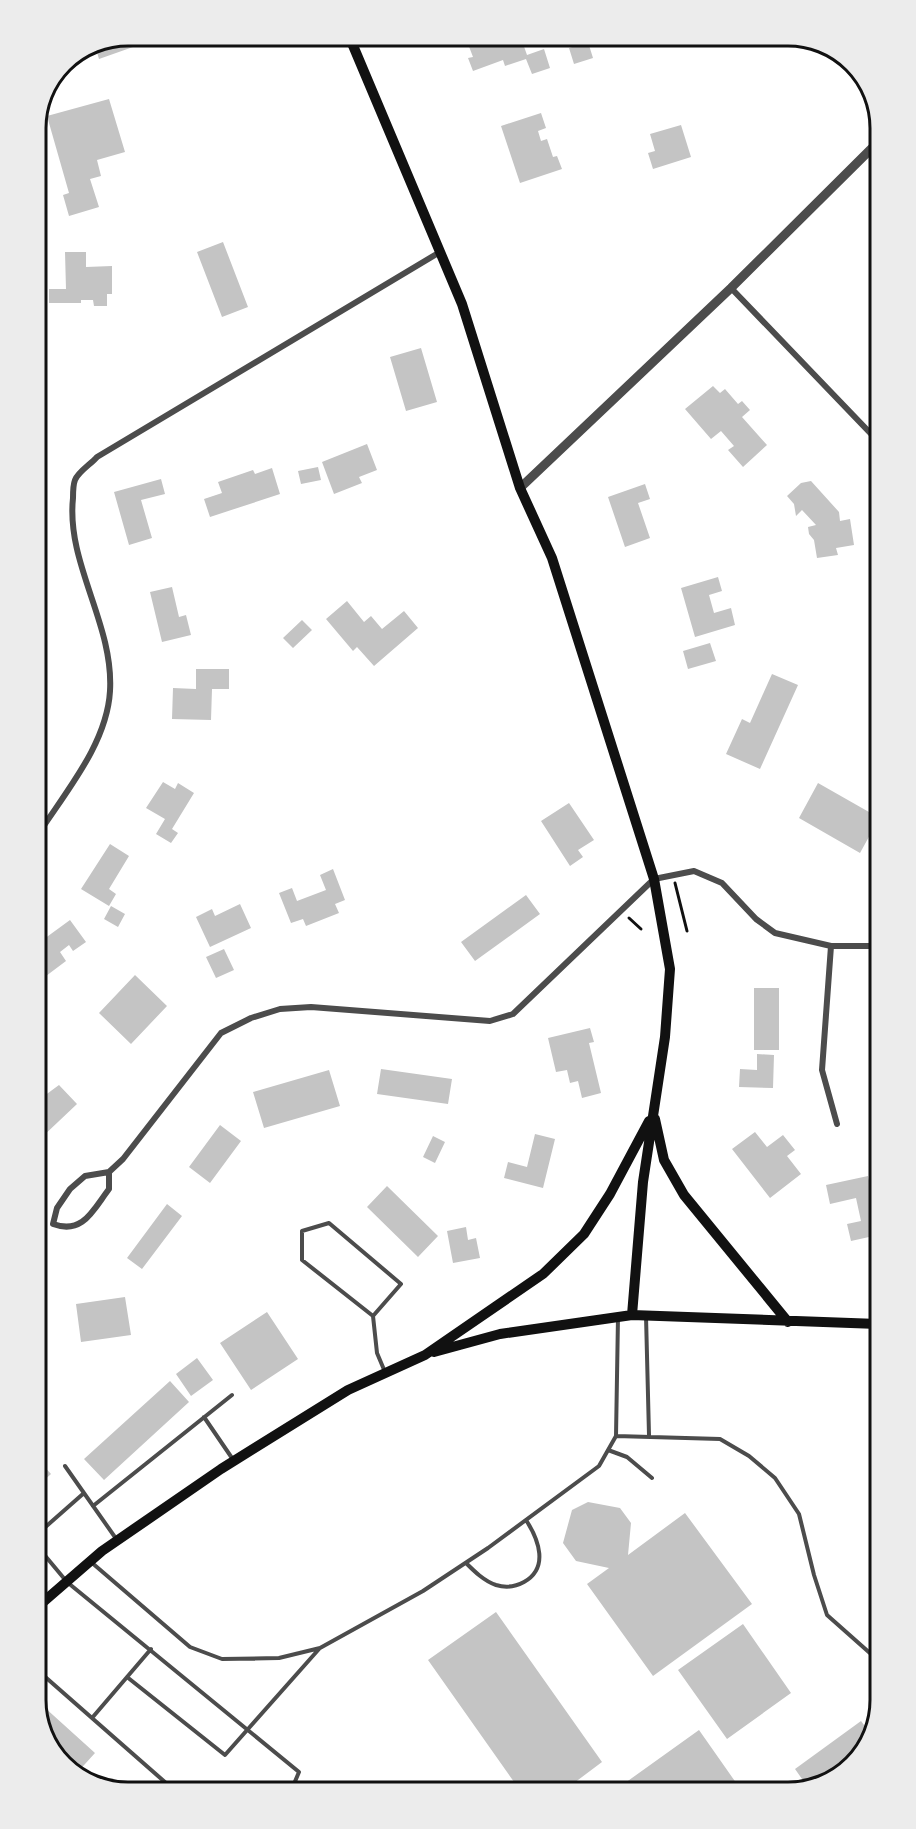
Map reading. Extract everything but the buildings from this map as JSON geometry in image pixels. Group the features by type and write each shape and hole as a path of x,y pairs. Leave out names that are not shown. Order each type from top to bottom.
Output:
{"main road":[{"path":"354,47 462,304 520,488 552,558 654,879 670,969 665,1038 641,1194 632,1315"},
{"path":"654,1112 664,1160 684,1195 788,1322"},
{"path":"425,1355 521,1291 543,1274 584,1234 610,1194 654,1112"},
{"path":"47,1599 117,1540 234,1461 348,1390 425,1355 500,1334 632,1315 870,1324"}],"street":[{"path":"520,488 731,288 870,150"},
{"path":"47,820 105,725 110,690 108,656 94,599 73,537 71,515 75,479 97,457 440,252"},
{"path":"731,288 870,434"},
{"path":"109,1172 109,1189 80,1225 66,1228 53,1224 57,1208 70,1189 85,1176 109,1172 123,1159 221,1033 251,1018 280,1009 311,1007 490,1021 513,1014 654,879 694,871 722,883 756,919 775,933 831,946 870,946"},
{"path":"831,946 822,1070 837,1124"}],"lane":[{"path":"373,1316 401,1284 329,1223 302,1231 303,1260 373,1316 377,1353 385,1373"},
{"path":"90,1561 162,1626 190,1647 200,1651 222,1659 247,1660 279,1658 320,1648 423,1591 466,1563 599,1466 616,1436 618,1316"},
{"path":"646,1316 649,1435"},
{"path":"93,1506 232,1395"},
{"path":"204,1417 234,1461"},
{"path":"616,1436 649,1435 720,1439 749,1456 775,1478 799,1514 827,1615 870,1653"},
{"path":"608,1450 627,1457 652,1478"},
{"path":"65,1466 117,1540"},
{"path":"47,1526 84,1493"},
{"path":"466,1563 495,1585 516,1586 527,1580 536,1572 539,1560 535,1534 526,1520"},
{"path":"47,1558 67,1582 249,1728 299,1772 295,1782"},
{"path":"127,1677 225,1755 320,1648"},
{"path":"92,1718 151,1649"},
{"path":"47,1679 165,1782"}],"path":[{"path":"673,875 687,931"},
{"path":"622,910 641,929"}]}
